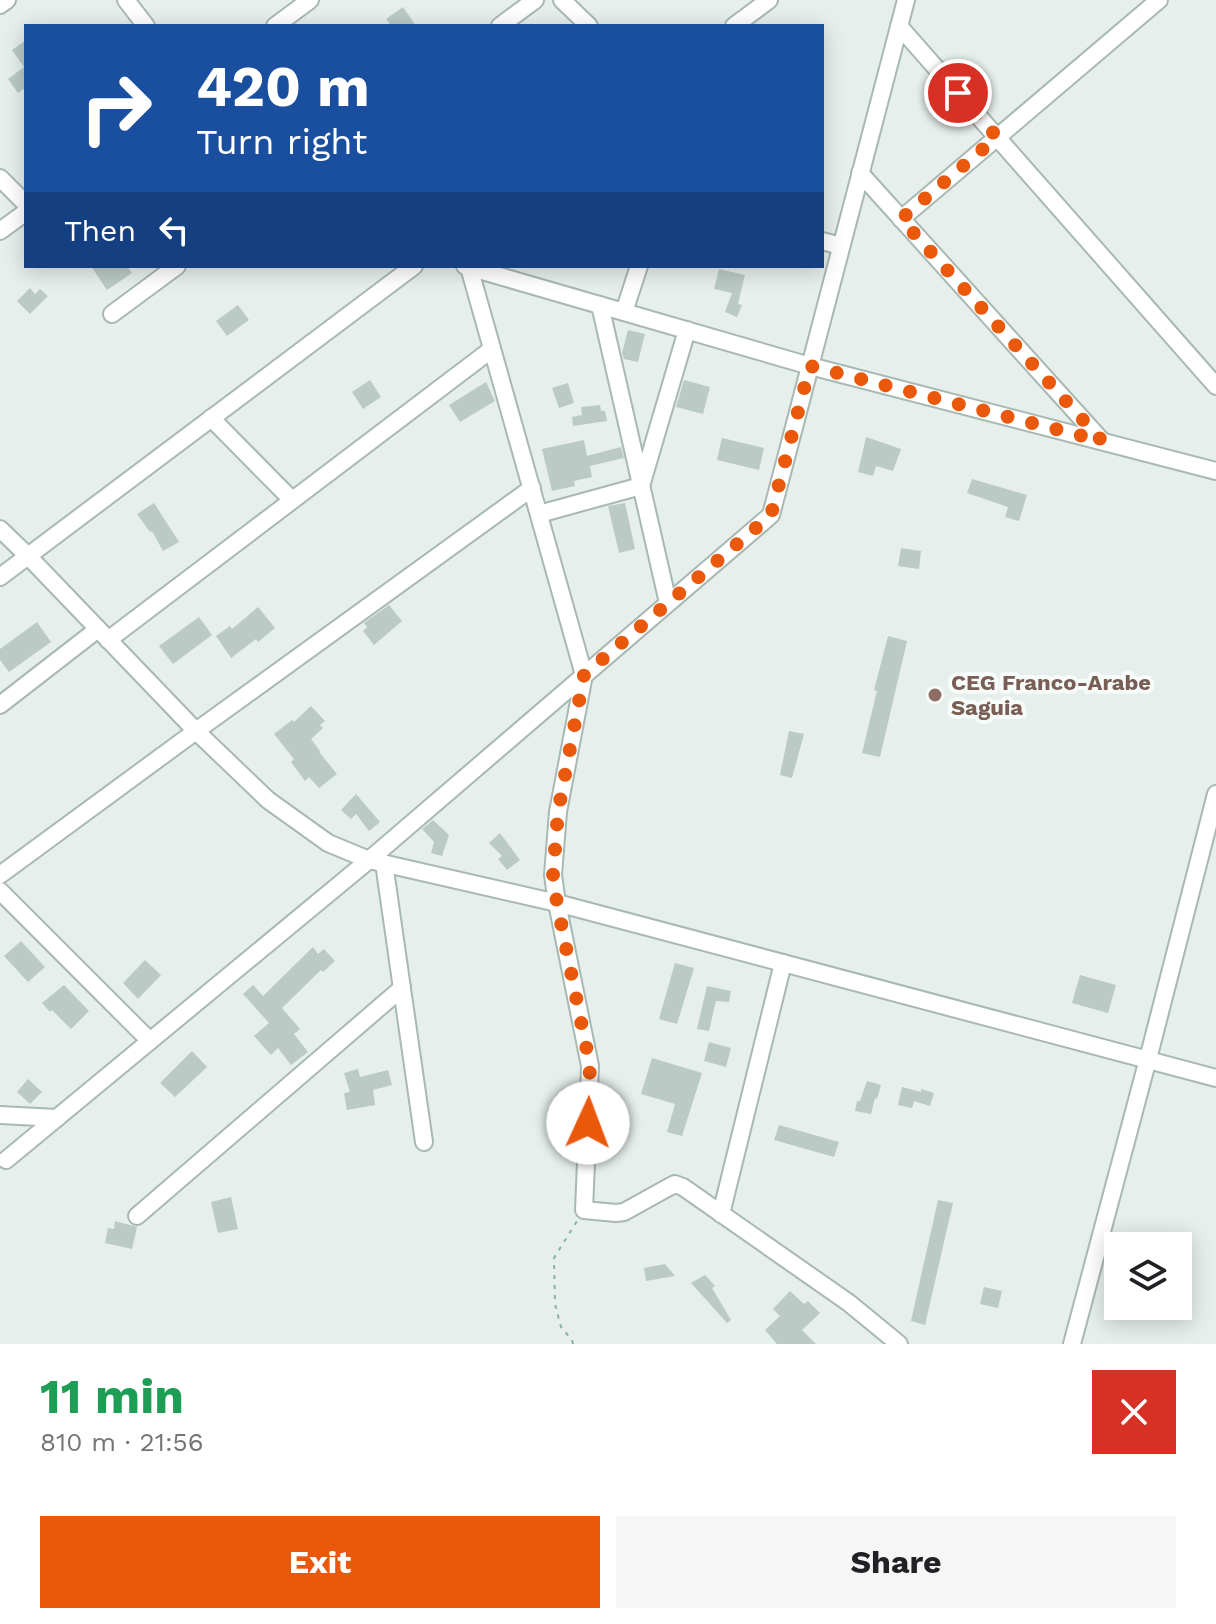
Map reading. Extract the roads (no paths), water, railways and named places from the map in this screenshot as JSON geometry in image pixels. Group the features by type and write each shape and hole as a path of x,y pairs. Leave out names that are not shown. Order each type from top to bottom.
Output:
{"street":[{"path":"0,5 7,0"},
{"path":"126,0 144,24"},
{"path":"278,24 310,0"},
{"path":"503,24 535,0"},
{"path":"562,0 587,24"},
{"path":"737,24 769,0"},
{"path":"6,1160 376,861 584,675 771,515 906,0"},
{"path":"901,219 1159,0"},
{"path":"899,26 1216,385"},
{"path":"860,173 1102,441"},
{"path":"0,178 24,202"},
{"path":"0,231 24,213"},
{"path":"824,242 841,246"},
{"path":"112,314 174,268"},
{"path":"0,577 411,268"},
{"path":"468,268 584,675 557,823 553,875 590,1066 584,1210 624,1212 675,1184 683,1187 849,1303 899,1344"},
{"path":"474,268 810,366 1216,471"},
{"path":"624,312 638,268"},
{"path":"600,305 668,603"},
{"path":"641,486 687,330"},
{"path":"0,705 292,500 492,349"},
{"path":"211,418 292,500"},
{"path":"539,514 641,486"},
{"path":"0,875 532,488"},
{"path":"0,529 196,731 268,800 328,843 376,861 557,903 1216,1078"},
{"path":"1072,1344 1216,794"},
{"path":"376,861 402,988 424,1142"},
{"path":"0,891 150,1041"},
{"path":"721,1214 783,963"},
{"path":"137,1216 402,988"},
{"path":"0,1115 57,1118"}],"place":[{"name":"CEG Franco-Arabe Saguia","path":"935,695"}]}
